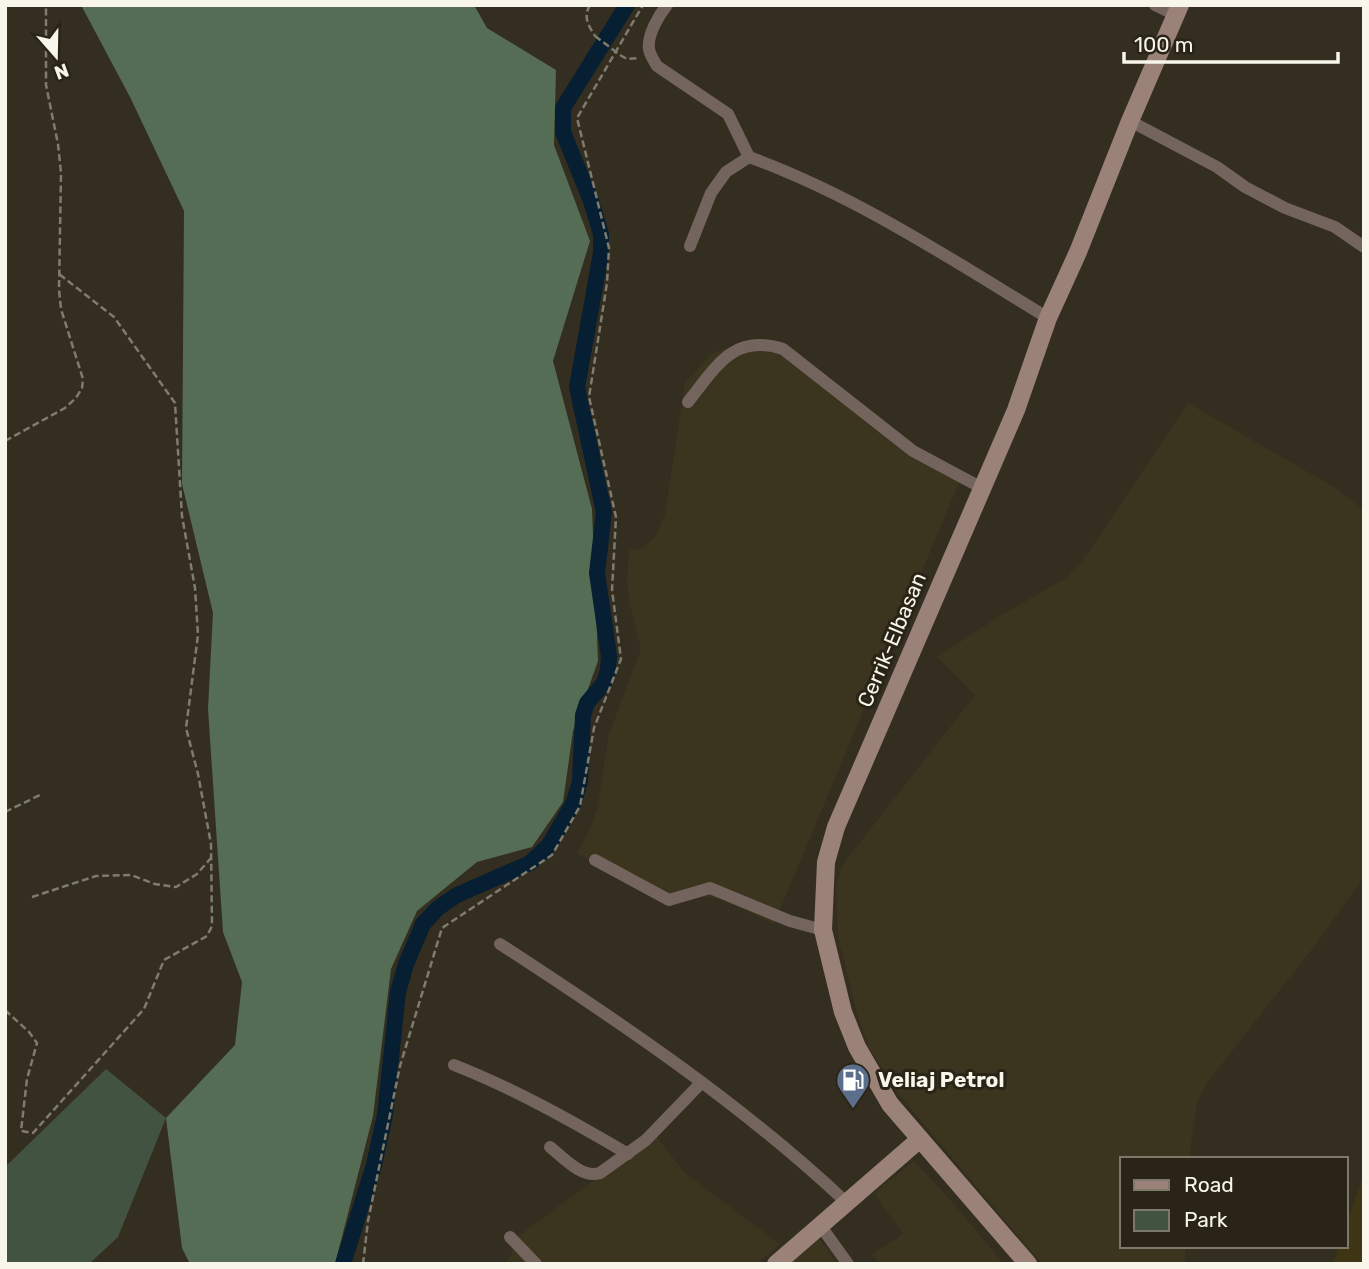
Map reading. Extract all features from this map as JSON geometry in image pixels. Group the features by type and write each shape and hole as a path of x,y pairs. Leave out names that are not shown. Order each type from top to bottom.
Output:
{"main road":[{"name":"Cerrik-Elbasan","path":"1028,1264 890,1104 857,1047 834,979 823,930 826,862 836,828 1016,410 1048,318 1078,253 1130,121 1178,10"},
{"path":"776,1264 920,1139"}],"street":[{"path":"667,5 661,13 649,48 657,66 728,114 749,157 863,208 908,232 1048,318"},
{"path":"1155,5 1178,10"},
{"path":"1130,121 1217,167 1245,187 1285,208 1335,227 1364,247"},
{"path":"690,246 711,193 726,172 749,157"},
{"path":"688,402 725,356 739,347 765,343 783,349 913,451 982,488"},
{"path":"595,860 669,900 710,888 790,921 823,930"},
{"path":"500,944 609,1015 701,1083 802,1160 847,1203"},
{"path":"454,1065 533,1101 628,1154"},
{"path":"550,1147 589,1175 600,1173 656,1131 701,1083"},
{"path":"820,1225 848,1264"},
{"path":"510,1237 536,1264"}],"path":[{"path":"5,442 65,408 76,398 82,388 83,379 61,309 61,173 47,85 46,5"},
{"path":"590,5 586,22 595,36 620,55 627,59 638,58 649,48"},
{"path":"363,1264 368,1221 400,1066 442,928 552,855 580,806 594,728 621,659 612,590 616,517 589,397 607,283 609,248 576,118 643,5"},
{"path":"5,1010 29,1031 37,1043 27,1079 22,1131 33,1133 144,1009 164,960 207,936 212,926 211,858 206,814 186,728 198,635 195,588 182,516 175,403 114,317 59,274"},
{"path":"5,811 42,794"},
{"path":"32,897 96,876 131,875 155,884 176,887 197,874 211,858"}],"shaded area":[{"path":"738,344 777,349 961,478 774,924 720,899 700,896 672,904 577,853 597,810 609,734 641,649 627,582 629,547 635,550 643,548 656,536 665,514 685,383 711,354"},
{"path":"1188,403 1334,487 1364,510 1364,877 1313,948 1207,1083 1197,1103 1189,1157 1120,1157 1120,1248 1185,1248 1185,1264 1042,1264 899,1095 869,1048 857,1014 838,936 836,884 843,864 975,695 937,657 1067,577 1086,556"},
{"path":"655,1135 685,1173 780,1244 757,1264 504,1264 510,1257 517,1237"},
{"path":"914,1161 1004,1264 880,1264 872,1254 903,1234 874,1193"},
{"path":"818,1237 838,1264 786,1264"}],"green space":[{"path":"81,5 474,5 487,28 556,70 554,145 590,241 553,361 592,509 598,661 573,731 563,802 532,847 477,862 417,911 391,969 373,1116 335,1264 190,1264 182,1248 166,1118 235,1045 242,982 223,932 208,709 213,613 182,484 184,211 130,97"},
{"path":"106,1069 166,1118 118,1237 89,1264 5,1264 5,1167"}],"sand":[{"path":"1364,1172 1364,1264 1333,1264 1338,1248 1348,1248 1348,1220"}],"waterway":[{"path":"343,1264 374,1165 385,1115 398,992 406,964 423,924 438,908 457,895 530,863 549,845 574,802 580,781 583,715 587,703 604,683 608,670 609,656 597,573 604,512 577,387 601,253 601,234 591,201 563,132 563,108 627,5"}],"place":[{"name":"Veliaj Petrol","path":"853,1110"}]}
